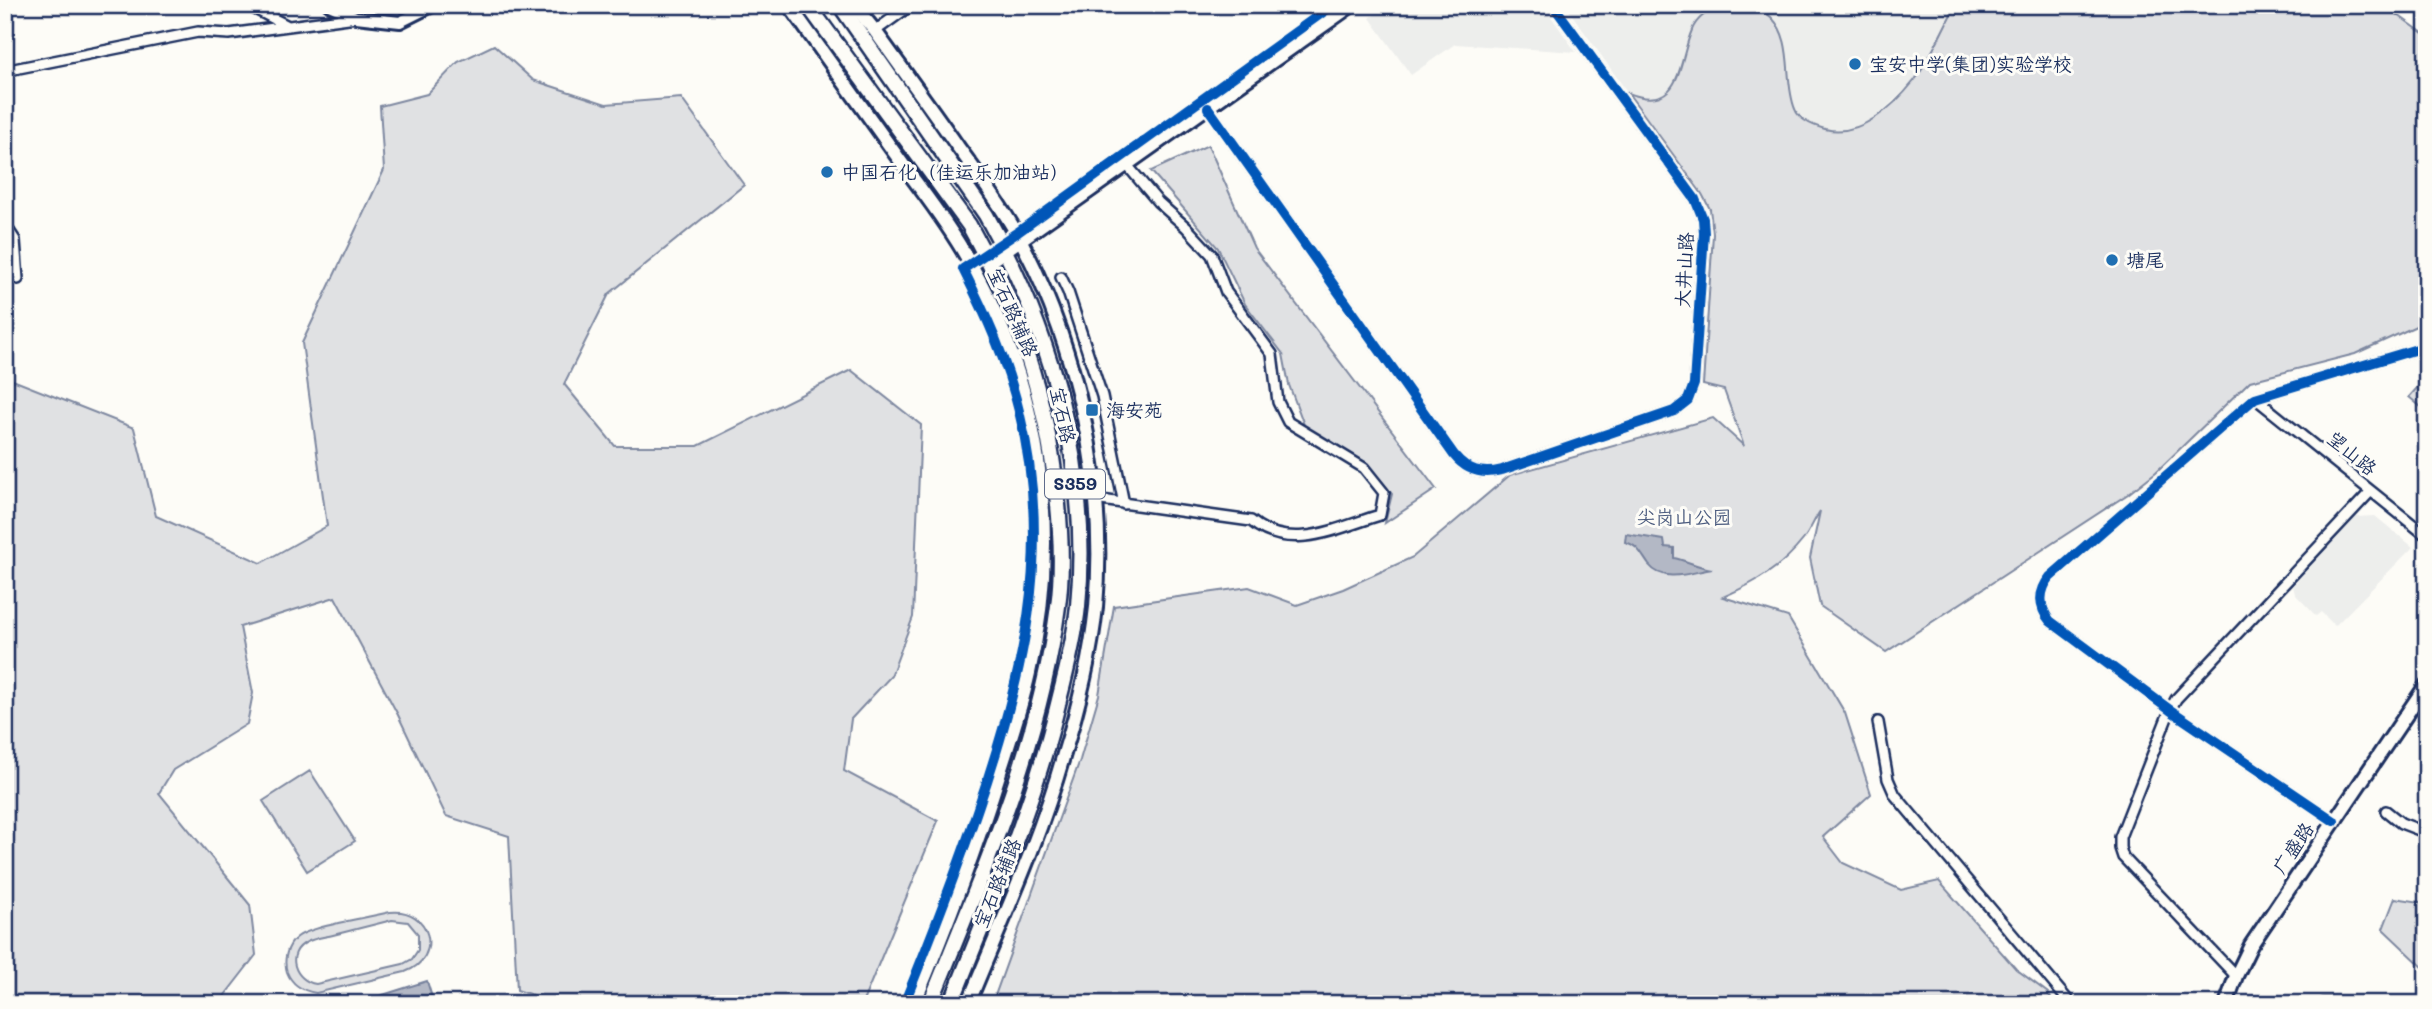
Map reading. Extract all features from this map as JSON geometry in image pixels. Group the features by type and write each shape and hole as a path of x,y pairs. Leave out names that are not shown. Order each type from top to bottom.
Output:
{"main road":[{"name":"宝石路辅路","path":"789,5 966,255 990,303 1017,368 1033,430 1043,486 1044,572 1030,672 988,809 914,1004"},
{"name":"宝石路","path":"808,5 969,225 989,262 1012,309 1041,401 1053,461 1061,534 1059,605 1046,673 1024,757 1005,815 930,1004"},
{"name":"宝石路","path":"840,5 986,215 1005,251 1029,301 1058,384 1072,458 1080,533 1078,607 1065,677 1047,752 1023,822 951,1004"},
{"name":"宝石路辅路","path":"854,5 1001,206 1020,240 1046,294 1075,379 1090,456 1098,532 1096,609 1082,682 1063,757 1040,828 968,1004"},
{"path":"989,262 1352,5"},
{"name":"广盛路","path":"2226,1004 2251,944 2427,684"}],"street":[{"path":"247,5 289,26"},
{"path":"329,5 356,17"},
{"path":"5,68 9,70 198,32 229,34 356,17 400,22 434,5"},
{"path":"875,31 911,5"},
{"path":"1321,5 1332,20"},
{"name":"大井山路","path":"1208,108 1460,462 1475,471 1493,472 1674,411 1688,400 1692,393 1704,226 1701,212 1695,199 1553,5"},
{"path":"1094,499 1251,521 1267,532 1295,538 1380,515 1384,493 1364,468 1288,422 1278,402 1272,354 1226,292 1212,255 1158,202 1127,165"},
{"path":"5,225 15,240 18,279"},
{"path":"1061,277 1102,397 1124,504"},
{"path":"2334,821 2170,710 2050,621 2042,607 2042,591 2050,577 2255,398 2427,346"},
{"name":"望山路","path":"2255,398 2427,536"},
{"path":"2236,976 2130,865 2120,848 2120,838 2170,710 2184,690 2371,491"},
{"path":"1878,722 1888,779 1895,795 2071,1004"},
{"path":"2386,811 2401,823 2427,833"},
{"path":"2323,1004 2341,1004"}],"shaded area":[{"path":"1388,5 1543,5 1576,52 1455,44 1411,75 1370,18"},
{"path":"1565,5 1721,5 1704,14 1692,27 1680,76 1663,94 1652,98 1628,93"},
{"name":"宝安中学(集团)实验学校","path":"1748,5 1956,5 1915,80 1874,119 1856,129 1834,131 1814,126 1797,113 1790,96 1785,49 1756,7"},
{"path":"2375,516 2413,547 2335,626 2321,612 2316,616 2295,594 2293,586 2356,517"},
{"path":"1626,534 1664,540 1665,547 1674,548 1674,558 1712,569 1679,575 1662,574 1649,565 1636,548 1625,542"},
{"path":"427,981 434,1004 354,1004"}],"green space":[{"name":"尖岗山公园","path":"1720,5 1753,7 1771,17 1783,37 1792,98 1797,113 1812,124 1838,131 1851,129 1875,118 1906,91 1925,65 1956,5 2384,5 2427,36 2427,321 2355,354 2250,381 2156,472 2128,494 1886,652 1820,606 1810,558 1820,511 1805,537 1786,559 1757,580 1723,597 1788,617 1845,713 1871,794 1823,837 1843,863 1901,890 1939,881 2016,969 2048,993 2054,1004 992,1004 1080,760 1099,695 1114,606 1249,587 1297,605 1343,589 1413,557 1510,475 1713,418 1744,446 1724,390 1703,385 1713,234 1710,209 1702,194 1628,93 1646,98 1659,97 1668,91 1680,70 1694,25"},
{"path":"494,45 533,80 606,104 681,98 744,185 609,294 564,384 615,446 698,446 851,370 921,425 913,617 891,676 851,719 844,771 938,821 862,1004 560,1004 517,990 509,836 446,816 398,715 335,597 240,627 253,693 247,724 173,770 159,793 250,905 256,955 218,1004 5,1004 5,377 134,428 156,516 261,563 327,526 302,343 384,170 380,106 427,94 458,62"},
{"path":"1208,145 1254,248 1436,489 1385,523 1392,494 1367,464 1306,430 1289,385 1283,354 1245,304 1218,248 1151,171"},
{"path":"2425,379 2427,381 2427,412 2409,397"},
{"path":"310,771 355,841 307,871 263,801"},
{"path":"2395,898 2427,903 2427,971 2383,929"},
{"path":"390,912 415,917 423,925 428,935 428,946 425,956 417,965 405,972 316,993 302,989 292,980 287,972 286,958 290,945 296,938 327,926","holes":["392,920 408,922 418,934 418,950 412,959 403,964 316,984 302,978 295,966 296,953 310,941"]}],"cycle path":[{"path":"904,1004 969,835 1008,712 1020,663 1033,564 1034,514 1029,463 1019,411 995,338 963,269 1333,5"},
{"path":"1208,108 1454,455 1464,465 1475,470 1502,470 1674,411 1688,400 1694,384 1703,219 1695,199 1553,5"},
{"path":"2334,821 2170,710 2050,621 2042,605 2043,588 2050,577 2255,398 2427,346"}],"place":[{"name":"宝安中学(集团)实验学校","path":"1855,64"},
{"name":"中国石化（佳运乐加油站）","path":"827,172"},
{"name":"塘尾","path":"2112,260"},
{"name":"海安苑","path":"1092,410"}]}
